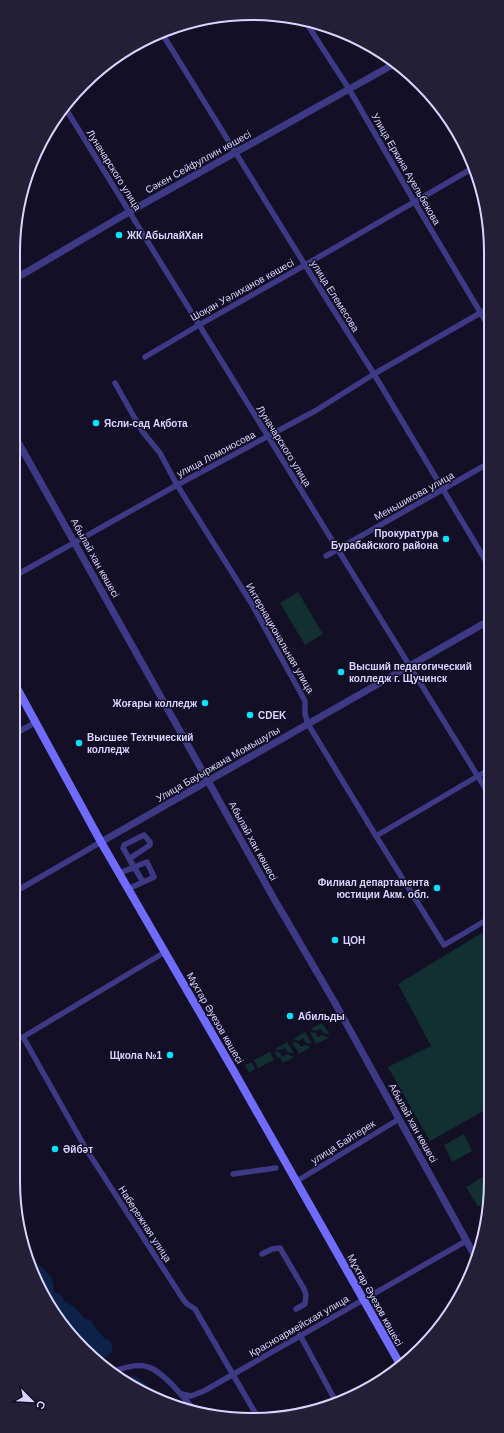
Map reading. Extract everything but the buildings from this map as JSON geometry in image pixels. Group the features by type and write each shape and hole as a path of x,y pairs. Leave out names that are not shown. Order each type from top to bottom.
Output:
{"main road":[{"name":"Мұхтар Әуезов көшесі","path":"20,693 101,842 297,1181 398,1361"}],"street":[{"name":"Улица Еркина Ауельбекова","path":"310,27 349,89 484,318"},
{"name":"улица Елемесова","path":"164,37 305,266 374,374 484,558"},
{"name":"Сәкен Сейфуллин көшесі","path":"20,276 129,212 390,66"},
{"name":"Луначарского улица","path":"67,112 484,786"},
{"name":"Шоқан Уәлиханов көшесі","path":"145,357 199,324 305,266 469,170"},
{"name":"улица Ломоносова","path":"20,573 177,485 315,411 374,374 484,311"},
{"name":"Интернациональная улица","path":"115,383 142,431 160,453 177,485 250,601 305,701 305,714 308,724 444,945 484,922"},
{"name":"Абылай хан көшесі","path":"20,445 273,897 335,1003 473,1253"},
{"name":"Меньшикова улица","path":"326,556 484,466"},
{"name":"Улица Бауыржана Момышулы","path":"101,842 484,623"},
{"path":"20,731 36,722"},
{"path":"376,836 484,772"},
{"path":"129,859 150,845 150,842 144,835 124,845 123,848 129,859 134,868 143,882"},
{"path":"20,889 101,842"},
{"path":"119,873 147,862 154,877 128,889"},
{"path":"23,1037 165,952"},
{"name":"Набережная улица","path":"23,1037 86,1149 183,1300 195,1309 255,1413"},
{"name":"улица Байтерек","path":"297,1181 398,1119"},
{"path":"233,1174 276,1168"},
{"name":"Красноармейская улица","path":"182,1394 191,1396 204,1391 364,1298 466,1241"},
{"path":"262,1254 272,1249 280,1248 306,1295 305,1304 296,1309"},
{"path":"300,1335 334,1398"},
{"path":"118,1370 130,1366 148,1367 157,1372 182,1394 190,1404"}],"green space":[{"path":"298,592 323,634 305,645 280,603"},
{"path":"484,932 484,1111 430,1141 388,1067 431,1046 398,984"},
{"path":"322,1023 330,1035 323,1033 321,1029 316,1031 310,1029"},
{"path":"305,1032 312,1044 306,1043 303,1038 299,1041 293,1039"},
{"path":"310,1032 316,1033 318,1037 322,1035 329,1038 316,1044"},
{"path":"287,1042 294,1054 288,1052 285,1048 281,1050 275,1049"},
{"path":"292,1042 298,1043 301,1047 305,1045 311,1047 299,1054"},
{"path":"274,1051 280,1053 283,1057 287,1054 294,1057 283,1063"},
{"path":"270,1052 274,1060 258,1068 254,1060"},
{"path":"252,1062 255,1069 249,1073 245,1065"},
{"path":"464,1134 472,1151 452,1162 444,1145"},
{"path":"484,1176 483,1204 478,1207 466,1187"}],"water":[{"path":"34,1262 49,1275 53,1283 55,1293 61,1294 64,1301 73,1306 84,1318 91,1321 104,1338 110,1341 112,1352 103,1359 99,1355 68,1322 51,1297"},
{"path":"134,1376 150,1389 136,1382 127,1377"}],"place":[{"name":"ЖК АбылайХан","path":"119,235"},
{"name":"Ясли-сад Ақбота","path":"96,423"},
{"name":"Прокуратура Бурабайского района","path":"446,539"},
{"name":"Высший педагогический колледж г. Щучинск","path":"341,672"},
{"name":"Жоғары колледж","path":"205,703"},
{"name":"CDEK","path":"250,715"},
{"name":"Высшее Технчиеский колледж","path":"79,743"},
{"name":"Филиал департамента юстиции Акм. обл.","path":"437,888"},
{"name":"ЦОН","path":"335,940"},
{"name":"Абильды","path":"290,1016"},
{"name":"Щкола №1","path":"170,1055"},
{"name":"Әйбәт","path":"55,1149"}]}
